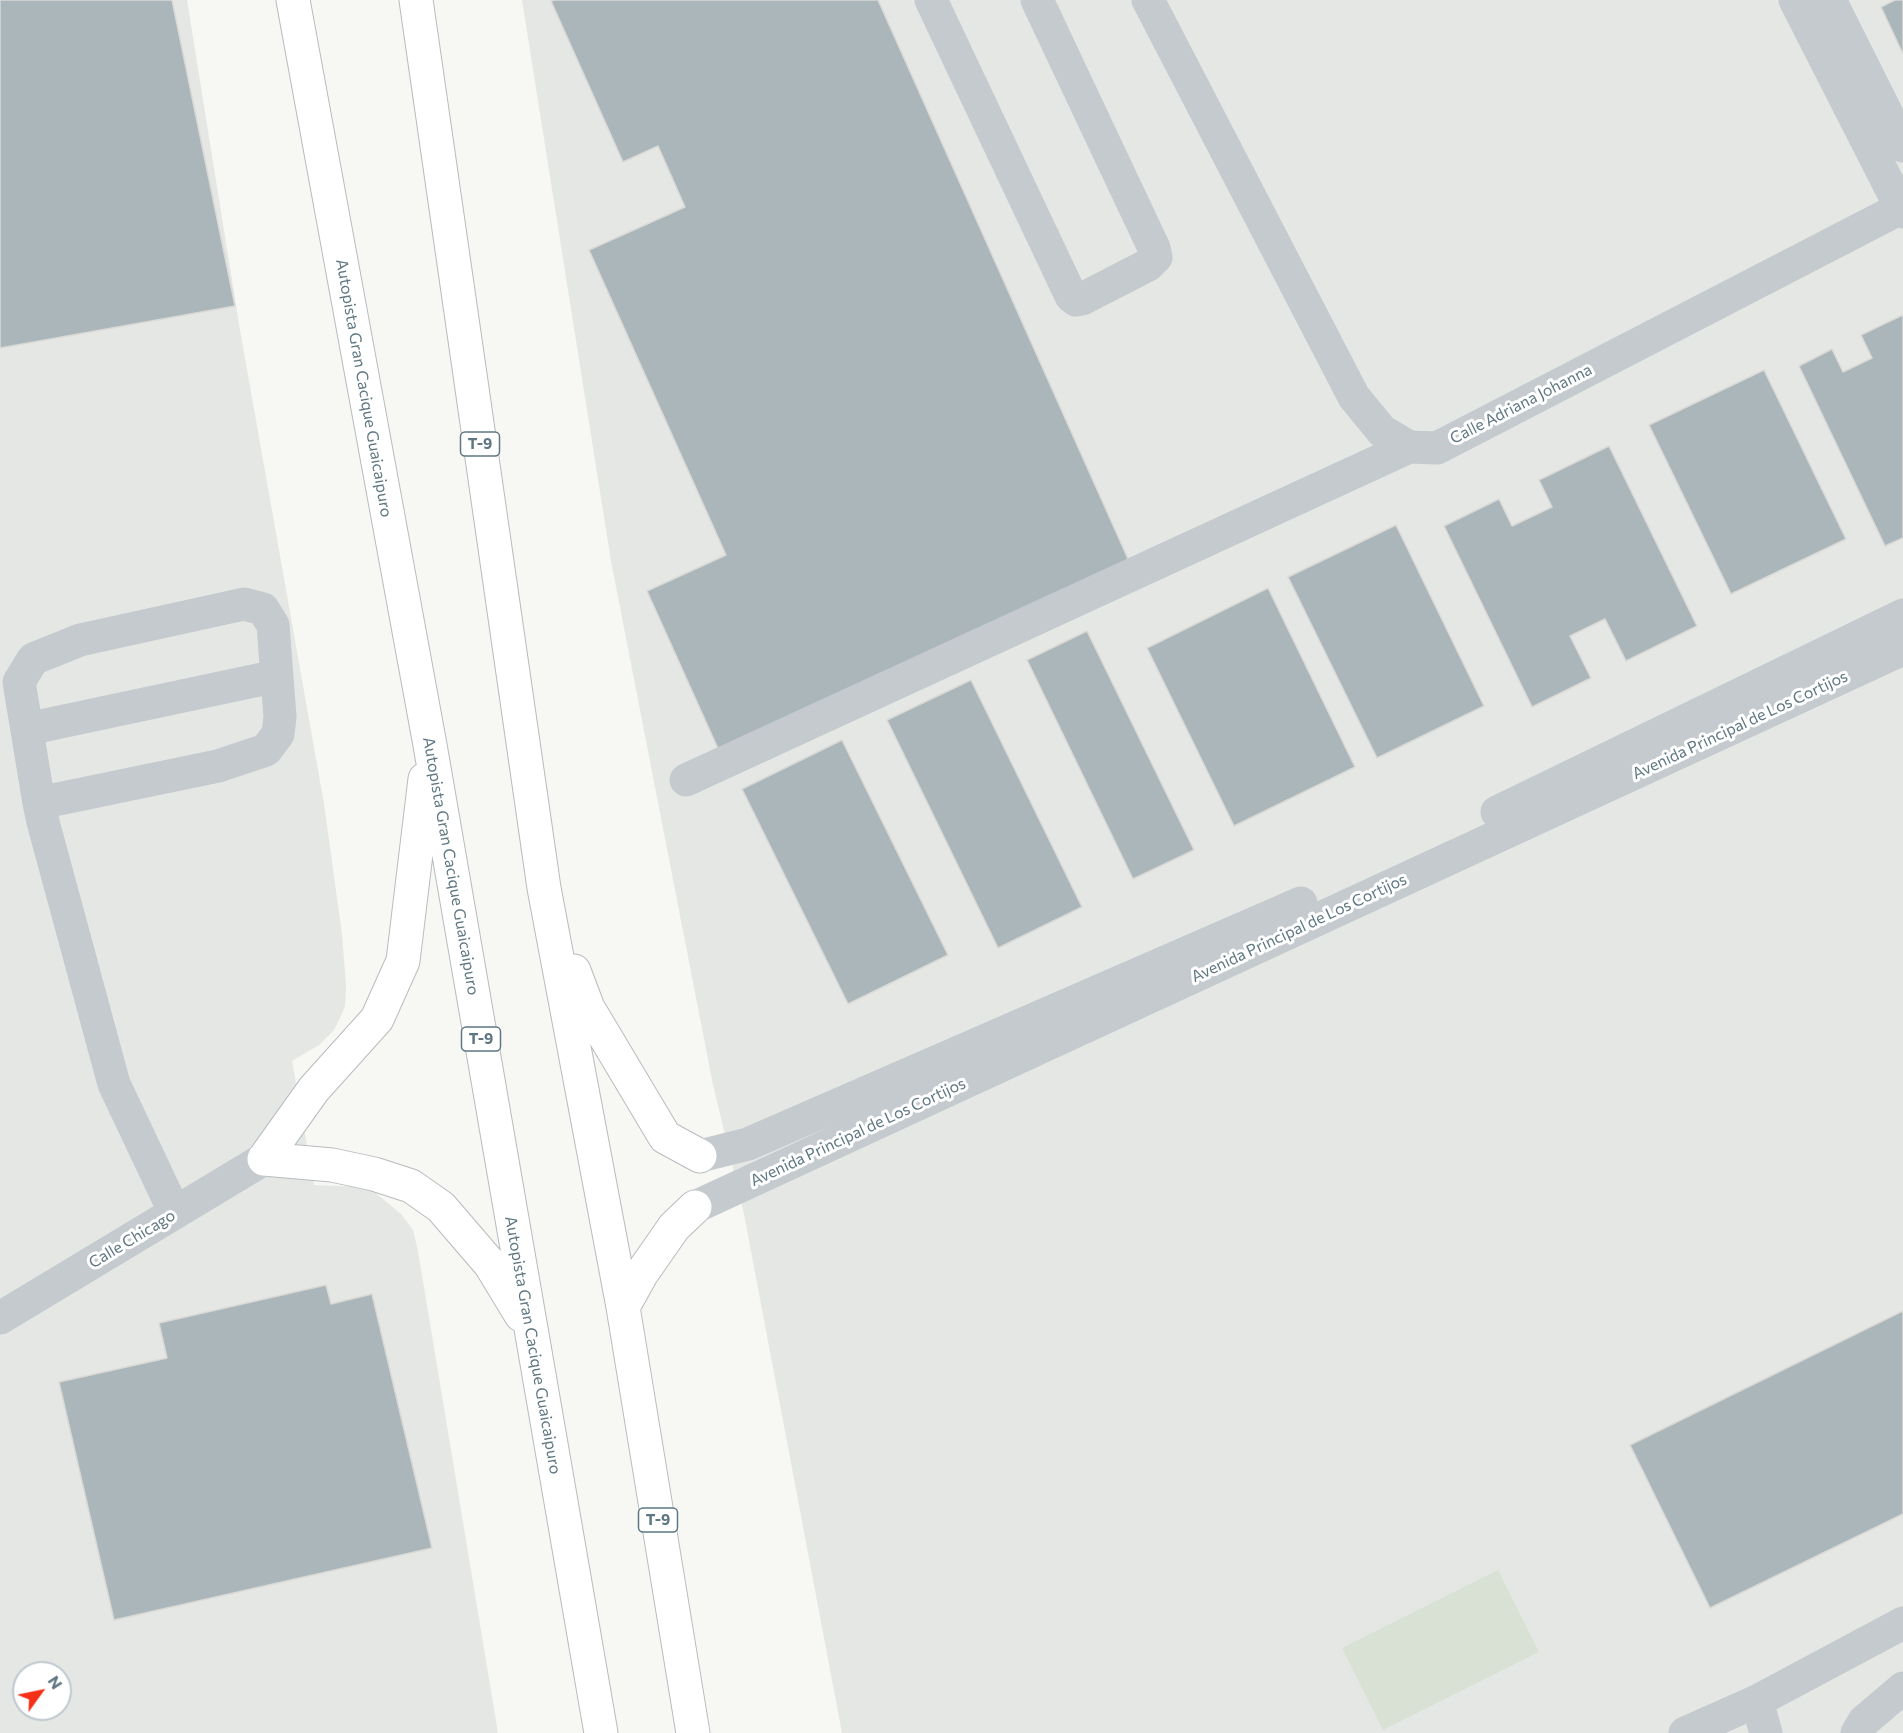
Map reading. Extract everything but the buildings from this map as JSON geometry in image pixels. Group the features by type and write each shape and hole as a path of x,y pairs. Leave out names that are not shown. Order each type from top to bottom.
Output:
{"highway":[{"name":"Autopista Gran Cacique Guaicaipuro","path":"293,0 430,745 601,1733"},
{"name":"T-9","path":"416,0 544,888 622,1307 693,1733"},
{"path":"264,1159 314,1089 376,1018 403,961 430,745"},
{"path":"544,888 588,1008 665,1137 700,1156"},
{"path":"264,1159 332,1165 374,1174 411,1186 441,1207 490,1264 531,1334"},
{"path":"622,1307 674,1227 695,1208"}],"street":[{"path":"931,0 1071,296 1076,300 1148,265 1156,257 1154,248 1037,0"},
{"path":"1148,0 1354,397 1382,431 1409,447"},
{"path":"1795,0 1902,209"},
{"path":"1830,0 1903,146"},
{"name":"Calle Adriana Johanna","path":"1409,447 1437,448 1902,209"},
{"path":"686,780 1409,447"},
{"path":"39,803 218,766 266,750 278,734 280,717 273,625 263,609 244,604 199,612 80,640 33,659 19,682 39,803 46,833 114,1084 175,1213"},
{"name":"Avenida Principal de Los Cortijos","path":"700,1156 748,1144 1394,863 1903,615"},
{"name":"Avenida Principal de Los Cortijos","path":"695,1208 1903,650"},
{"path":"27,729 278,676"},
{"name":"Calle Chicago","path":"0,1318 264,1159"},
{"path":"1685,1733 1758,1701 1903,1623"},
{"path":"1857,1733 1864,1721 1903,1688"},
{"path":"1758,1701 1766,1733"}],"shaded area":[{"path":"0,0 187,0 240,330 324,804 342,934 346,986 345,1006 334,1030 319,1045 292,1061 314,1185 361,1187 377,1194 402,1215 413,1230 498,1733 0,1733"},
{"path":"522,0 1903,0 1903,1733 842,1733 744,1214 713,1085 611,561"},
{"path":"1498,1570 1539,1652 1383,1730 1342,1648"}]}
